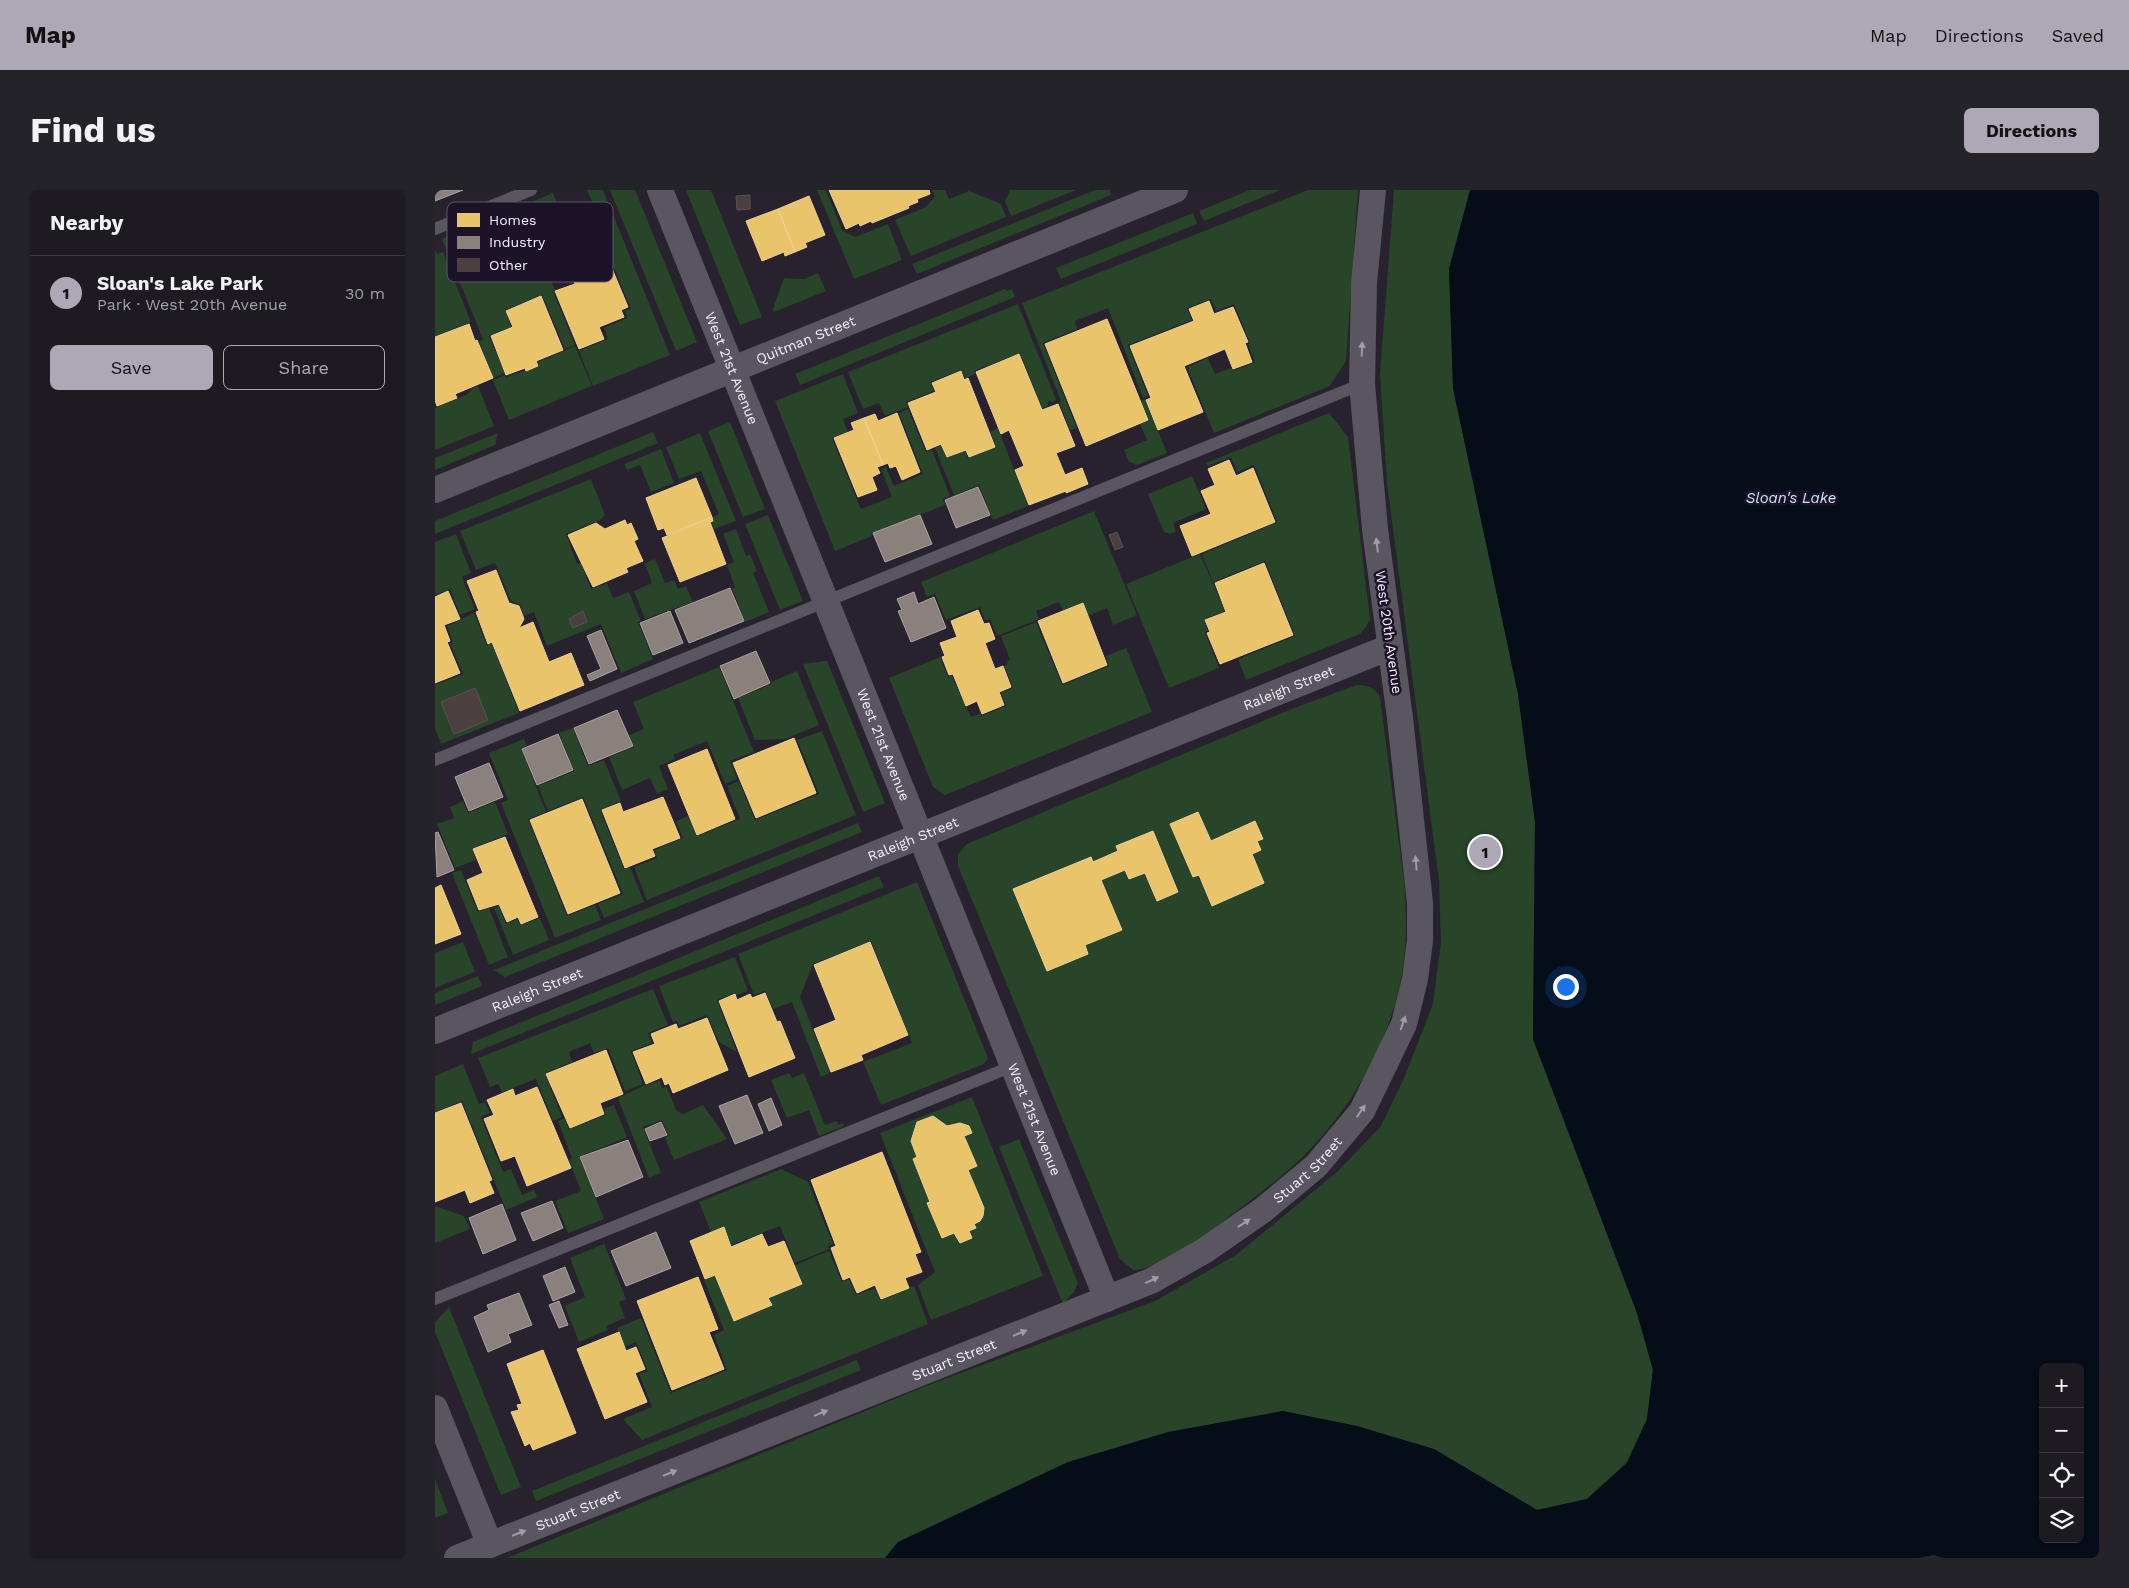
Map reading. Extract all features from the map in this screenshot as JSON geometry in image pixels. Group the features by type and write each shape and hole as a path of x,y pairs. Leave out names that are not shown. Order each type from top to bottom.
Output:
{"street":[{"name":"West 21st Avenue","path":"660,190 1107,1299"},
{"name":"Quitman Street","path":"435,490 1175,190"},
{"name":"West 20th Avenue","path":"1373,190 1364,282 1362,384 1375,528 1413,825 1420,903 1420,941 1415,979 1404,1024 1384,1068"},
{"name":"Raleigh Street","path":"435,1031 1390,647"},
{"name":"Stuart Street","path":"457,1558 1107,1299 1169,1272 1263,1210 1315,1166 1362,1111 1384,1068"},
{"path":"435,1408 490,1545"}],"lane":[{"path":"501,202 531,190"},
{"path":"435,228 447,223"},
{"path":"435,760 1362,384"},
{"path":"435,1299 1013,1066"}],"green space":[{"path":"587,190 603,190 608,202 592,202"},
{"path":"610,190 635,190 697,342 676,351"},
{"path":"686,190 711,190 762,317 740,325"},
{"path":"817,190 826,190 842,230 855,237 888,224 902,260 854,279"},
{"path":"932,190 945,190 949,199 969,191 1001,204 1006,217 911,256 895,220 926,207 935,196"},
{"path":"1010,190 1076,190 1011,216 1005,201"},
{"path":"1095,190 1110,190 1111,195 917,274 912,264"},
{"path":"1250,190 1280,190 1204,221 1199,211"},
{"path":"1308,190 1358,190 1346,361 1330,386 1214,433 1187,367 1208,358 1215,374 1231,368 1233,371 1255,362 1248,344 1250,343 1234,304 1216,311 1211,299 1187,308 1192,320 1128,345 1148,396 1143,398 1108,308 1075,321 1077,329 1043,343 1077,428 1070,430 1059,402 1061,401 1022,303"},
{"path":"1394,190 1470,190 1449,269 1453,388 1518,694 1535,822 1533,1039 1637,1313 1653,1370 1647,1419 1627,1462 1587,1499 1537,1510 1434,1449 898,1542 885,1558 507,1558 931,1384 1155,1301 1236,1255 1337,1172 1381,1126 1404,1078 1433,1004 1441,942 1439,881 1387,483 1380,375"},
{"path":"553,193 557,202 531,202"},
{"path":"1193,213 1197,224 1061,279 1056,268"},
{"path":"613,215 670,355 593,386 579,351 608,339 604,328 627,318 625,311 631,309 613,265"},
{"path":"447,236 447,251 442,239"},
{"path":"435,249 437,254 443,252 447,262 447,282 455,282 471,322 435,336"},
{"path":"818,273 826,291 774,312 773,309 784,278 804,279"},
{"path":"460,282 552,282 555,290 553,291 575,345 565,349 542,295 505,310 511,327 489,336 505,373 493,378 479,342 483,339"},
{"path":"1005,289 1007,291 1012,289 1015,297 800,385 795,374"},
{"path":"1018,304 1056,399 1053,402 1049,401 1047,407 1042,408 1020,353 974,371 975,374 965,378 961,370 930,382 934,391 906,402 908,407 885,416 879,403 863,409 848,372"},
{"path":"575,346 592,386 509,420 493,380 539,366 538,362"},
{"path":"843,374 858,413 843,419 848,432 832,438 861,509 892,497 881,469 886,467 894,486 923,474 899,413 908,409 926,452 932,450 950,496 943,499 945,505 871,534 872,536 835,551 775,401"},
{"path":"478,386 494,426 435,450 435,408 468,394 471,389"},
{"path":"1145,399 1167,453 1137,465 1129,462 1124,450 1147,440 1140,424 1149,421 1141,401"},
{"path":"1329,413 1348,437 1370,619 1360,634 1246,680 1238,659 1295,636 1265,561 1213,582 1202,554 1277,522 1254,465 1237,472 1231,457 1208,466 1206,463"},
{"path":"730,422 765,509 743,517 708,431"},
{"path":"998,428 1028,506 993,520 979,485 954,495 935,448 941,445 947,458 965,451 968,458 996,447 990,432"},
{"path":"653,432 658,443 435,534 435,521"},
{"path":"498,433 495,445 435,470 435,458"},
{"path":"700,433 736,521 714,529 711,522 714,521 713,517 719,514 701,471 679,479 666,447"},
{"path":"661,449 674,483 651,492 640,465 627,470 624,464"},
{"path":"1192,476 1206,509 1173,523 1176,532 1170,534 1164,532 1148,494"},
{"path":"591,479 605,515 600,520 566,534 577,564 581,563 591,589 607,583 613,598 629,592 641,621 638,622 653,659 621,673 601,624 547,646 534,612 524,616 520,605 511,601 495,563 476,570 460,531"},
{"path":"1094,511 1137,615 1113,625 1107,608 1088,616 1083,602 1063,610 1059,602 1036,611 1039,619 997,636 990,619 985,620 980,607 946,620 935,594 927,597 921,582"},
{"path":"768,515 803,601 780,610 745,524"},
{"path":"736,529 746,556 750,554 757,571 753,573 769,612 745,622 732,588 735,587 727,565 734,562 723,534"},
{"path":"456,534 471,573 462,577 475,609 460,615 450,589 435,595 435,542"},
{"path":"1200,554 1225,611 1204,620 1208,631 1205,632 1219,668 1169,688 1126,584"},
{"path":"655,559 665,583 674,580 678,589 686,586 693,602 645,619 634,591 652,583 645,563"},
{"path":"474,613 487,645 492,643 519,713 441,744 435,728 435,685 463,674 450,643 453,642 447,626"},
{"path":"1036,622 1062,685 1109,666 1106,656 1126,648 1152,712 945,795 933,787 889,678 940,657 948,677 952,676 971,717 981,713 982,716 1006,706 1001,692 1013,688 1004,666 1010,660 1001,636"},
{"path":"827,661 885,803 863,812 803,664"},
{"path":"719,667 754,752 730,761 737,779 725,784 707,741 673,755 675,759 659,766 668,789 657,794 650,778 622,790 609,757 634,747 629,735 644,729 633,702"},
{"path":"797,671 819,725 785,739 755,740 738,698"},
{"path":"1357,685 1371,687 1380,698 1405,889 1406,928 1403,968 1389,1024 1378,1050 1349,1101 1332,1124 1293,1166 1242,1207 1181,1251 1157,1264 1133,1270 1120,1259 958,866 958,854 967,844 1294,708"},
{"path":"573,728 588,766 604,760 621,801 600,810 624,869 630,867 644,902 604,918 598,904 623,894 583,797 548,811 538,786 574,771 559,733"},
{"path":"822,731 856,815 647,900 634,867 657,858 654,850 683,838 676,821 688,816 697,836 740,819 727,786 739,781 755,820 819,794 797,740"},
{"path":"524,739 527,746 521,748 546,812 528,819 567,916 595,905 601,920 555,938 501,803 508,800 489,753"},
{"path":"463,801 468,813 495,802 508,834 472,849 476,860 455,868 437,824 454,818 450,807"},
{"path":"858,823 862,832 505,977 494,970"},
{"path":"461,870 478,912 489,908 508,957 489,965 452,873"},
{"path":"879,876 884,887 471,1054 473,1042"},
{"path":"917,882 988,1058 984,1064 881,1105 863,1062 912,1043 871,941 813,964 800,997 830,1073 821,1077 792,1002 773,1009 765,991 754,995 738,954"},
{"path":"499,906 506,924 517,919 520,925 540,918 549,940 513,955 494,908"},
{"path":"463,942 475,972 435,988 435,953"},
{"path":"735,957 748,991 736,995 735,993 717,1000 737,1052 719,1042 707,1015 679,1026 677,1021 673,1022 659,986"},
{"path":"478,976 482,986 435,1005 435,993"},
{"path":"653,989 668,1025 648,1033 652,1043 631,1051 643,1084 625,1091 608,1048 594,1053 590,1043 569,1052 572,1062 545,1073 562,1117 553,1121 536,1079 502,1092 498,1084 490,1087 478,1058"},
{"path":"463,1064 479,1104 485,1102 490,1113 481,1117 503,1172 511,1169 522,1195 534,1190 537,1197 506,1210 462,1101 435,1112 435,1076"},
{"path":"789,1073 792,1078 804,1073 825,1125 837,1121 838,1125 843,1123 844,1126 819,1136 809,1110 787,1118 771,1080"},
{"path":"660,1081 662,1088 667,1087 676,1110 683,1114 703,1105 727,1139 674,1160 665,1138 668,1136 662,1120 643,1127 661,1173 649,1178 618,1098 643,1086"},
{"path":"972,1097 1043,1276 931,1320 918,1285 935,1272 880,1133"},
{"path":"614,1105 627,1137 579,1157 604,1219 568,1233 555,1201 581,1191 569,1160 572,1158 558,1121 565,1118 569,1129 606,1115 604,1109"},
{"path":"1019,1139 1078,1283 1074,1292 1063,1304 999,1147"},
{"path":"781,1169 808,1182 833,1244 828,1246 829,1249 795,1263 780,1226 731,1245 724,1227 711,1232 699,1202"},
{"path":"435,1206 464,1216 470,1229 435,1243"},
{"path":"604,1244 626,1299 619,1302 625,1318 606,1326 608,1330 579,1342 565,1306 585,1297 570,1258"},
{"path":"829,1251 842,1282 849,1279 856,1295 875,1288 880,1300 914,1286 928,1324 642,1440 623,1419 652,1407 639,1374 648,1371 636,1342 624,1347 617,1328 641,1318 671,1393 727,1370 714,1335 724,1330 704,1280 715,1275 734,1320 772,1305 769,1297 802,1283 795,1265"},
{"path":"449,1307 521,1487 501,1495 435,1332 435,1322"},
{"path":"857,1360 861,1370 536,1501 532,1491"},
{"path":"435,1479 448,1513 435,1518"}],"water":[{"name":"Sloan's Lake","path":"1470,190 2099,190 2099,1558 1943,1558 1934,1555 1917,1558 885,1558 898,1542 1068,1462 1168,1432 1283,1411 1357,1426 1434,1449 1537,1510 1587,1499 1627,1463 1647,1419 1653,1370 1637,1313 1533,1039 1535,822 1518,694 1453,388 1449,269"}],"building: Homes":[{"path":"829,190 929,190 930,194 917,199 918,202 908,206 909,208 872,223 871,221 860,226 859,223 846,229"},
{"path":"809,196 825,235 805,243 807,247 795,252 778,209"},
{"path":"778,209 795,252 785,256 784,252 762,261 746,221"},
{"path":"613,271 628,307 621,310 624,317 599,327 604,339 579,349 555,291 575,284 574,282 613,282"},
{"path":"541,296 563,350 536,361 538,366 526,371 525,368 506,375 491,336 513,327 506,311"},
{"path":"1209,301 1214,314 1233,307 1248,342 1245,343 1252,362 1233,369 1225,349 1184,366 1203,412 1158,430 1146,400 1151,398 1130,346 1194,321 1189,309"},
{"path":"1107,319 1148,420 1086,446 1045,344"},
{"path":"469,324 493,378 455,394 457,398 437,406 435,400 435,337"},
{"path":"1019,354 1042,410 1058,404 1075,446 1056,453 1065,475 1082,468 1088,484 1029,505 1015,470 1024,466 1009,430 1001,434 976,372"},
{"path":"961,371 964,380 968,378 995,447 969,457 966,450 947,457 941,444 927,450 908,403 936,392 932,383"},
{"path":"897,413 920,472 902,480 896,466 890,468 888,463 883,465 864,418 875,414 878,421"},
{"path":"864,418 883,465 877,467 880,473 872,477 877,490 858,497 834,438 854,430 851,423"},
{"path":"1229,460 1236,476 1253,468 1275,522 1192,556 1180,526 1211,514 1201,491 1215,485 1208,469"},
{"path":"696,478 712,517 667,535 664,528 658,530 646,498"},
{"path":"712,517 713,521 710,522 726,564 680,582 662,538"},
{"path":"625,520 627,525 631,523 638,539 634,541 643,561 626,568 628,572 593,587 568,535 596,523 605,529"},
{"path":"1264,563 1293,635 1220,664 1207,633 1210,632 1205,620 1226,612 1215,583"},
{"path":"496,570 509,603 519,606 524,619 519,628 533,622 549,662 571,653 584,685 520,711 492,642 488,644 476,612 479,611 467,581"},
{"path":"448,591 460,619 444,625 450,641 447,642 460,673 435,683 435,597"},
{"path":"1083,603 1107,665 1063,683 1038,621"},
{"path":"978,610 984,624 989,623 995,639 985,643 995,669 1003,666 1011,687 999,692 1004,705 982,714 977,701 966,706 953,674 949,675 942,657 945,656 940,643 957,637 951,621"},
{"path":"794,738 816,793 756,818 733,763"},
{"path":"707,749 735,819 697,835 668,765"},
{"path":"663,797 680,838 652,849 655,856 625,868 602,810 620,803 623,812"},
{"path":"582,799 620,893 568,914 530,820"},
{"path":"1198,812 1211,841 1255,821 1263,839 1257,841 1261,850 1252,854 1264,883 1212,906 1199,875 1193,877 1170,824"},
{"path":"1153,831 1178,892 1157,901 1145,873 1129,879 1125,870 1101,880 1122,930 1085,945 1088,954 1047,971 1013,889 1091,857 1093,862 1118,851 1116,846"},
{"path":"505,837 538,917 521,924 518,917 507,922 499,904 479,910 467,880 483,873 473,849"},
{"path":"441,885 461,934 435,944 435,888"},
{"path":"870,942 908,1035 861,1055 863,1060 831,1072 814,1029 836,1020 814,965"},
{"path":"765,993 777,1022 780,1021 795,1058 749,1077 719,1001 735,994 737,1000 750,994 752,998"},
{"path":"707,1018 728,1070 673,1093 669,1083 665,1085 662,1077 646,1084 633,1052 655,1044 651,1034 676,1024 678,1029"},
{"path":"606,1050 623,1094 600,1103 604,1114 570,1128 546,1074"},
{"path":"537,1087 571,1168 527,1186 515,1156 501,1161 484,1119 494,1115 487,1100 513,1089 515,1096"},
{"path":"461,1103 492,1180 489,1181 494,1193 470,1203 465,1190 435,1202 435,1113"},
{"path":"933,1116 947,1126 960,1123 969,1126 972,1133 964,1136 977,1166 968,1170 984,1208 980,1221 974,1224 976,1228 969,1231 972,1238 960,1243 954,1233 942,1238 927,1203 930,1202 913,1159 917,1157 911,1141 917,1122"},
{"path":"882,1152 921,1252 915,1254 922,1272 905,1278 909,1288 881,1299 875,1285 857,1293 850,1277 843,1280 831,1248 836,1246 811,1180"},
{"path":"724,1227 731,1247 762,1234 768,1247 784,1241 802,1284 768,1298 772,1305 734,1321 715,1275 705,1279 690,1241"},
{"path":"698,1277 718,1329 709,1332 724,1369 672,1390 637,1301"},
{"path":"619,1332 626,1351 636,1347 645,1369 635,1373 647,1402 605,1419 577,1349"},
{"path":"543,1350 576,1433 533,1450 530,1443 525,1446 511,1412 519,1410 517,1405 522,1404 507,1364"}],"building: Industry":[{"path":"435,190 463,190 435,201"},
{"path":"978,487 990,515 956,528 945,500"},
{"path":"920,515 932,544 885,562 873,533"},
{"path":"730,588 744,621 689,643 675,610"},
{"path":"914,592 918,604 934,597 946,628 911,642 898,611 902,610 897,599"},
{"path":"670,611 683,643 653,655 640,623"},
{"path":"601,630 617,669 590,681 587,675 601,669 587,636"},
{"path":"756,651 770,683 734,699 720,666"},
{"path":"617,710 633,746 589,764 574,728"},
{"path":"558,734 573,770 537,785 522,749"},
{"path":"489,763 503,797 469,811 455,777"},
{"path":"438,832 454,870 437,877 435,833"},
{"path":"747,1095 763,1133 735,1144 719,1106"},
{"path":"771,1098 782,1125 769,1131 758,1104"},
{"path":"661,1122 667,1135 650,1141 645,1129"},
{"path":"628,1140 643,1177 596,1197 580,1157"},
{"path":"552,1201 563,1228 533,1241 521,1213"},
{"path":"502,1204 516,1240 483,1254 469,1218"},
{"path":"656,1232 671,1268 626,1286 611,1251"},
{"path":"565,1267 575,1292 553,1301 543,1276"},
{"path":"519,1293 532,1325 508,1334 511,1342 488,1352 474,1317 489,1310 487,1305"},
{"path":"559,1301 568,1325 559,1328 549,1305"}],"building: Other":[{"path":"750,195 750,209 737,210 736,196"},
{"path":"1117,532 1123,547 1115,550 1109,535"},
{"path":"583,611 587,622 573,628 569,619"},
{"path":"475,688 488,720 454,734 441,702"}],"place":[{"name":"Sloan's Lake Park","path":"1485,852"}]}
